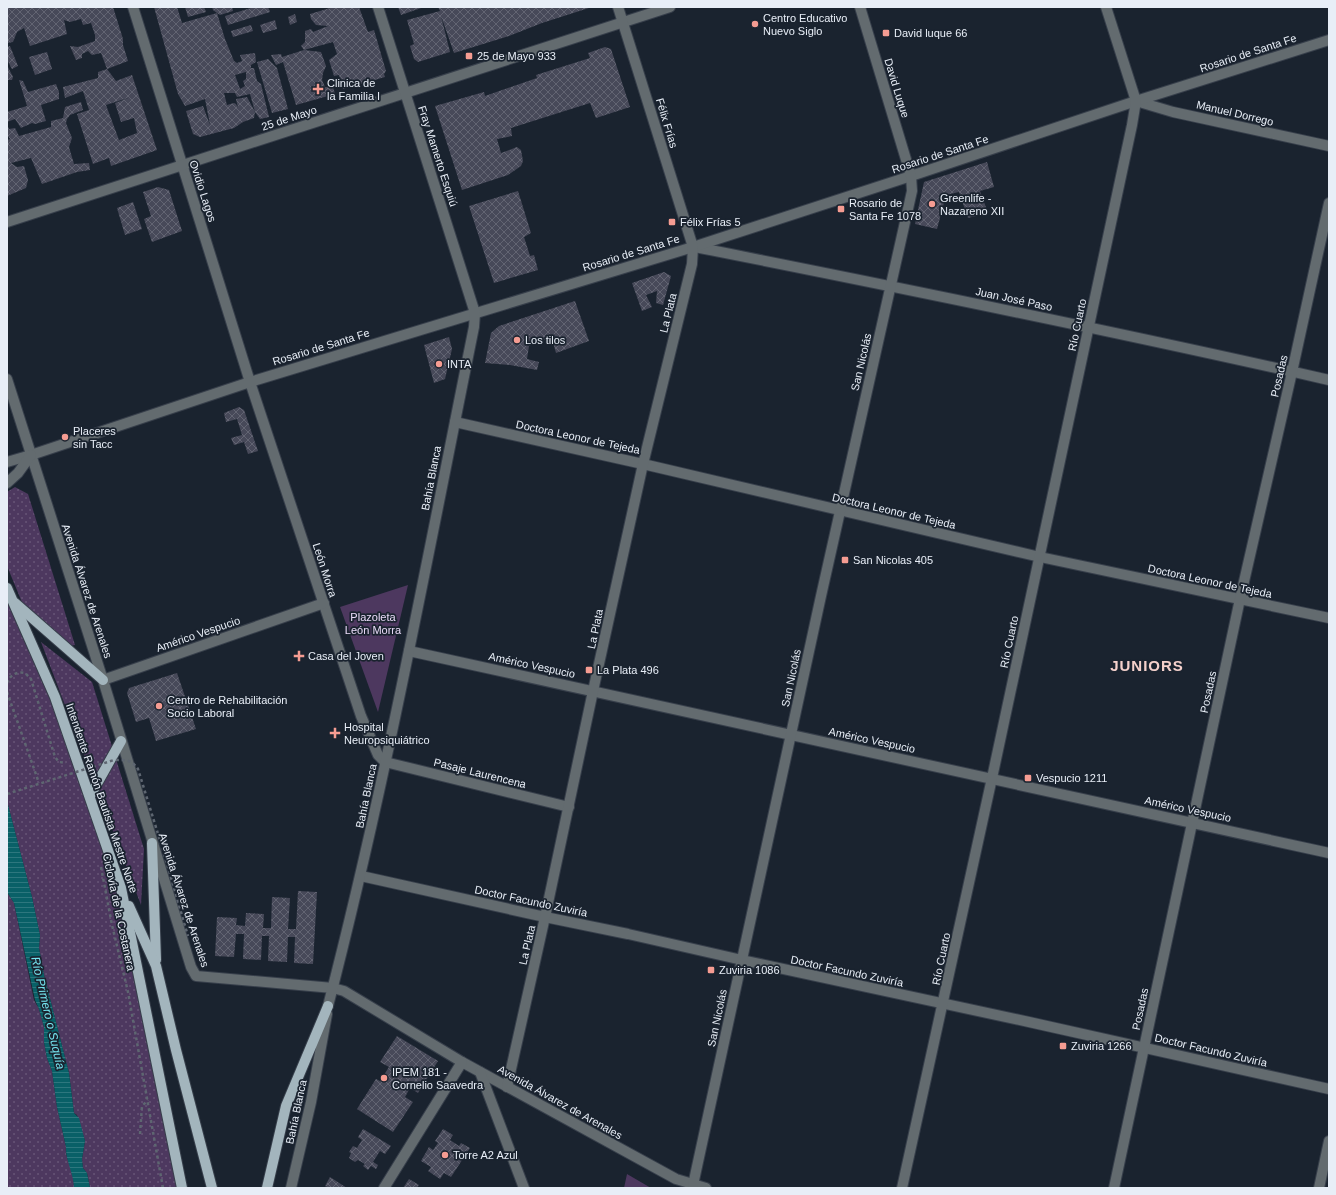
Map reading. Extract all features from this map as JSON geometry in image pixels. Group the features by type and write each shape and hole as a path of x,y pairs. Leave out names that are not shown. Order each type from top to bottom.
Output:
{"main road":[{"name":"Intendente Ramón Bautista Mestre Norte","path":"7,588 55,697 121,888 182,1188"},
{"path":"12,601 102,680"},
{"path":"90,796 121,741"},
{"path":"152,843 156,966"},
{"path":"121,888 156,966 212,1188"},
{"path":"267,1188 286,1106 328,1006"}],"street":[{"name":"Ovidio Lagos","path":"132,7 250,382"},
{"name":"Fray Mamerto Esquiú","path":"378,7 475,312"},
{"name":"Félix Frías","path":"618,7 693,247"},
{"name":"25 de Mayo","path":"7,222 670,7"},
{"name":"David Luque","path":"860,7 911,176"},
{"path":"1106,7 1136,101"},
{"name":"Rosario de Santa Fe","path":"7,462 250,382 475,312 693,247 1136,101 1329,40"},
{"name":"Manuel Dorrego","path":"1136,101 1173,112 1329,146"},
{"name":"Río Cuarto","path":"902,1188 1090,327 1136,101"},
{"name":"San Nicolás","path":"693,1185 790,734 912,191 911,176"},
{"name":"Posadas","path":"1114,1188 1240,599 1329,203"},
{"name":"Juan José Paso","path":"693,247 1090,327 1329,380"},
{"name":"La Plata","path":"507,1087 643,464 690,274 693,247"},
{"name":"Bahía Blanca","path":"291,1188 311,1102 328,1006 361,876 409,651 474,327 475,312"},
{"name":"Avenida Álvarez de Arenales","path":"7,379 191,967 196,976 205,978 333,988 344,991 462,1062 676,1179 706,1188"},
{"name":"León Morra","path":"250,382 367,731 378,755 385,762"},
{"name":"Doctora Leonor de Tejeda","path":"455,422 1040,556 1329,618"},
{"path":"7,483 18,473 31,455"},
{"name":"Américo Vespucio","path":"102,680 324,603"},
{"name":"Américo Vespucio","path":"409,651 1329,853"},
{"name":"Pasaje Laurencena","path":"385,762 569,807"},
{"name":"Doctor Facundo Zuviría","path":"361,876 1144,1047 1329,1089"},
{"path":"384,1188 462,1062"},
{"path":"480,1072 524,1188"},
{"path":"1319,1188 1329,1141"}],"path":[{"path":"7,683 8,679 17,673 25,673 31,679 56,760 59,762 68,763"},
{"path":"7,692 39,783"},
{"path":"7,794 114,760 125,760 134,763 138,769 145,791 188,936"},
{"path":"70,769 72,775"},
{"name":"Ciclovía de la Costanera","path":"99,860 112,925 128,992 164,1188"},
{"path":"140,1134 142,1106 148,1099"}],"green space":[{"path":"15,487 28,494 75,645 64,647 26,612 7,566 7,492"},
{"name":"Plazoleta León Morra","path":"408,585 378,712 340,607"},
{"path":"7,588 55,697 121,888 182,1188 90,1188 87,1173 83,1168 82,1159 85,1141 77,1115 74,1113 69,1073 44,975 39,948 40,935 32,897 7,801"},
{"path":"41,642 92,682 144,849 141,905"},
{"path":"7,892 14,903 34,1000 39,1009 44,1027 44,1042 47,1058 52,1071 57,1107 67,1156 73,1176 74,1188 7,1188"},
{"path":"627,1174 651,1188 624,1188"}],"water":[{"name":"Río Primero o Suquía","path":"7,801 32,897 40,935 39,948 44,975 69,1073 74,1113 79,1118 85,1141 82,1159 83,1168 87,1173 90,1188 74,1188 73,1177 66,1152 57,1107 52,1071 47,1058 44,1042 44,1027 35,1000 14,903 7,892"}],"building":[{"path":"7,7 113,7 128,61 107,69 101,53 92,55 88,51 82,54 82,58 76,60 70,46 78,47 95,41 95,35 91,23 83,25 81,19 70,22 64,20 67,34 30,46 24,28 17,32 13,42 8,43"},
{"path":"154,7 177,7 182,23 217,13 234,61 237,63 242,61 240,55 255,53 256,62 251,65 251,68 254,68 257,81 261,84 269,117 260,119 255,112 254,118 243,122 234,128 200,137 193,134 186,111 203,106 210,125 205,99 185,106 178,94","holes":["246,72 246,79 243,81 245,86 240,89 235,75","224,93 235,93 237,97 250,94 255,112 247,97 236,99 238,108 234,103 227,105"]},
{"path":"185,7 204,7 206,12 188,17"},
{"path":"212,7 232,7 233,11 220,15 213,10"},
{"path":"254,7 268,7 270,12 228,25 225,16"},
{"path":"330,7 359,7 368,32 374,30 386,71 384,74 385,77 343,89 339,75 334,76 329,60 337,54 333,42 304,50 301,46 305,42 305,31 311,29 313,32 328,26 316,25 311,19 310,14"},
{"path":"398,7 424,7 401,15"},
{"path":"438,7 592,7 542,23 509,36 454,53 441,16 450,52 418,62 414,59 410,46 414,44 407,20 440,11"},
{"path":"295,14 297,22 290,25 288,17"},
{"path":"275,20 277,29 263,33 260,25"},
{"path":"251,25 253,31 233,37 231,31"},
{"path":"10,46 18,66 12,69 7,60 7,47"},
{"path":"605,47 611,49 630,107 596,118 590,103 511,128 512,136 497,139 501,153 517,147 521,150 523,161 521,166 508,175 462,190 435,106 484,92 485,96 537,78 536,75 590,58 588,53"},
{"path":"304,50 321,52 326,66 322,80 325,87 333,87 335,94 296,105 283,62 276,65 271,55 281,54 282,57"},
{"path":"47,52 52,69 35,75 29,57"},
{"path":"268,59 277,68 288,109 272,113 257,62"},
{"path":"7,65 13,77 12,80 7,80"},
{"path":"107,69 116,81 132,75 157,150 111,166 109,158 93,164 77,114 89,110 83,91 65,98 63,87 98,78 98,72","holes":["131,97 115,103 121,122 134,118 137,133 119,140 106,105"]},
{"path":"19,80 23,81 28,92 56,84 59,92 59,99 41,105 46,121 35,124 32,123 21,128 15,119 7,122 7,112 27,106"},
{"path":"81,102 83,110 70,115 67,119 66,123 72,138 69,147 74,164 89,163 90,170 77,172 42,184 31,158 11,163 17,167 24,166 28,180 26,188 7,196 7,140 10,139 7,134 7,125 9,129 15,128 19,136 51,127 51,121 63,118 65,107"},
{"name":"Greenlife - Nazareno XII","path":"987,162 994,187 980,191 988,213 968,218 959,192 946,195 937,229 915,224 924,182"},
{"path":"158,187 169,190 182,231 152,242 144,219 151,216 143,192"},
{"path":"518,191 531,233 524,237 530,256 534,255 538,270 494,283 469,206"},
{"path":"133,202 142,229 125,235 117,208"},
{"path":"664,272 671,276 663,305 656,303 657,291 646,295 652,307 642,311 632,283"},
{"name":"Los tilos","path":"575,301 589,341 556,353 552,339 539,341 529,346 527,359 539,362 537,370 510,365 485,363 491,333 499,326"},
{"name":"INTA","path":"449,337 452,349 445,379 434,383 424,345"},
{"path":"239,407 244,410 258,451 248,454 244,442 234,445 231,438 242,435 237,419 226,422 224,413"},
{"name":"Centro de Rehabilitación Socio Laboral","path":"177,673 196,729 156,741 149,718 136,722 127,693 129,688"},
{"path":"298,891 317,892 313,964 294,963 295,937 288,937 287,962 268,961 269,936 262,936 261,960 243,959 244,934 236,934 234,957 215,956 217,917 237,918 236,925 245,926 246,913 264,914 263,928 271,928 272,897 290,898 288,929 296,929"},
{"path":"397,1036 438,1061 418,1093 410,1088 405,1097 413,1102 393,1132 357,1109 376,1079 380,1081 389,1067 380,1062"},
{"path":"363,1129 391,1146 385,1154 380,1151 373,1162 378,1165 376,1169 371,1166 368,1170 363,1166 365,1164 358,1160 355,1162 349,1158 351,1153 349,1152 353,1146 357,1148 362,1140 358,1137"},
{"name":"Torre A2 Azul","path":"443,1129 453,1135 450,1140 459,1146 461,1143 470,1148 451,1177 444,1173 440,1179 428,1171 431,1167 421,1161 429,1147 433,1150 438,1143 435,1141"},
{"path":"330,1177 347,1188 329,1188 325,1186"},
{"path":"409,1179 419,1185 417,1188 403,1188"}],"place":[{"name":"Centro Educativo Nuevo Siglo","path":"755,24"},
{"name":"David luque 66","path":"886,33"},
{"name":"25 de Mayo 933","path":"469,56"},
{"name":"Clinica de la Familia I","path":"318,89"},
{"name":"Greenlife - Nazareno XII","path":"932,204"},
{"name":"Rosario de Santa Fe 1078","path":"841,209"},
{"name":"Félix Frías 5","path":"672,222"},
{"name":"Los tilos","path":"517,340"},
{"name":"INTA","path":"439,364"},
{"name":"Placeres sin Tacc","path":"65,437"},
{"name":"San Nicolas 405","path":"845,560"},
{"name":"Casa del Joven","path":"299,656"},
{"name":"La Plata 496","path":"589,670"},
{"name":"Centro de Rehabilitación Socio Laboral","path":"159,706"},
{"name":"Hospital Neuropsiquiátrico","path":"335,733"},
{"name":"Vespucio 1211","path":"1028,778"},
{"name":"Zuviria 1086","path":"711,970"},
{"name":"Zuviria 1266","path":"1063,1046"},
{"name":"IPEM 181 - Cornelio Saavedra","path":"384,1078"},
{"name":"Torre A2 Azul","path":"445,1155"}],"district":[{"name":"JUNIORS","path":"1147,666"}]}
